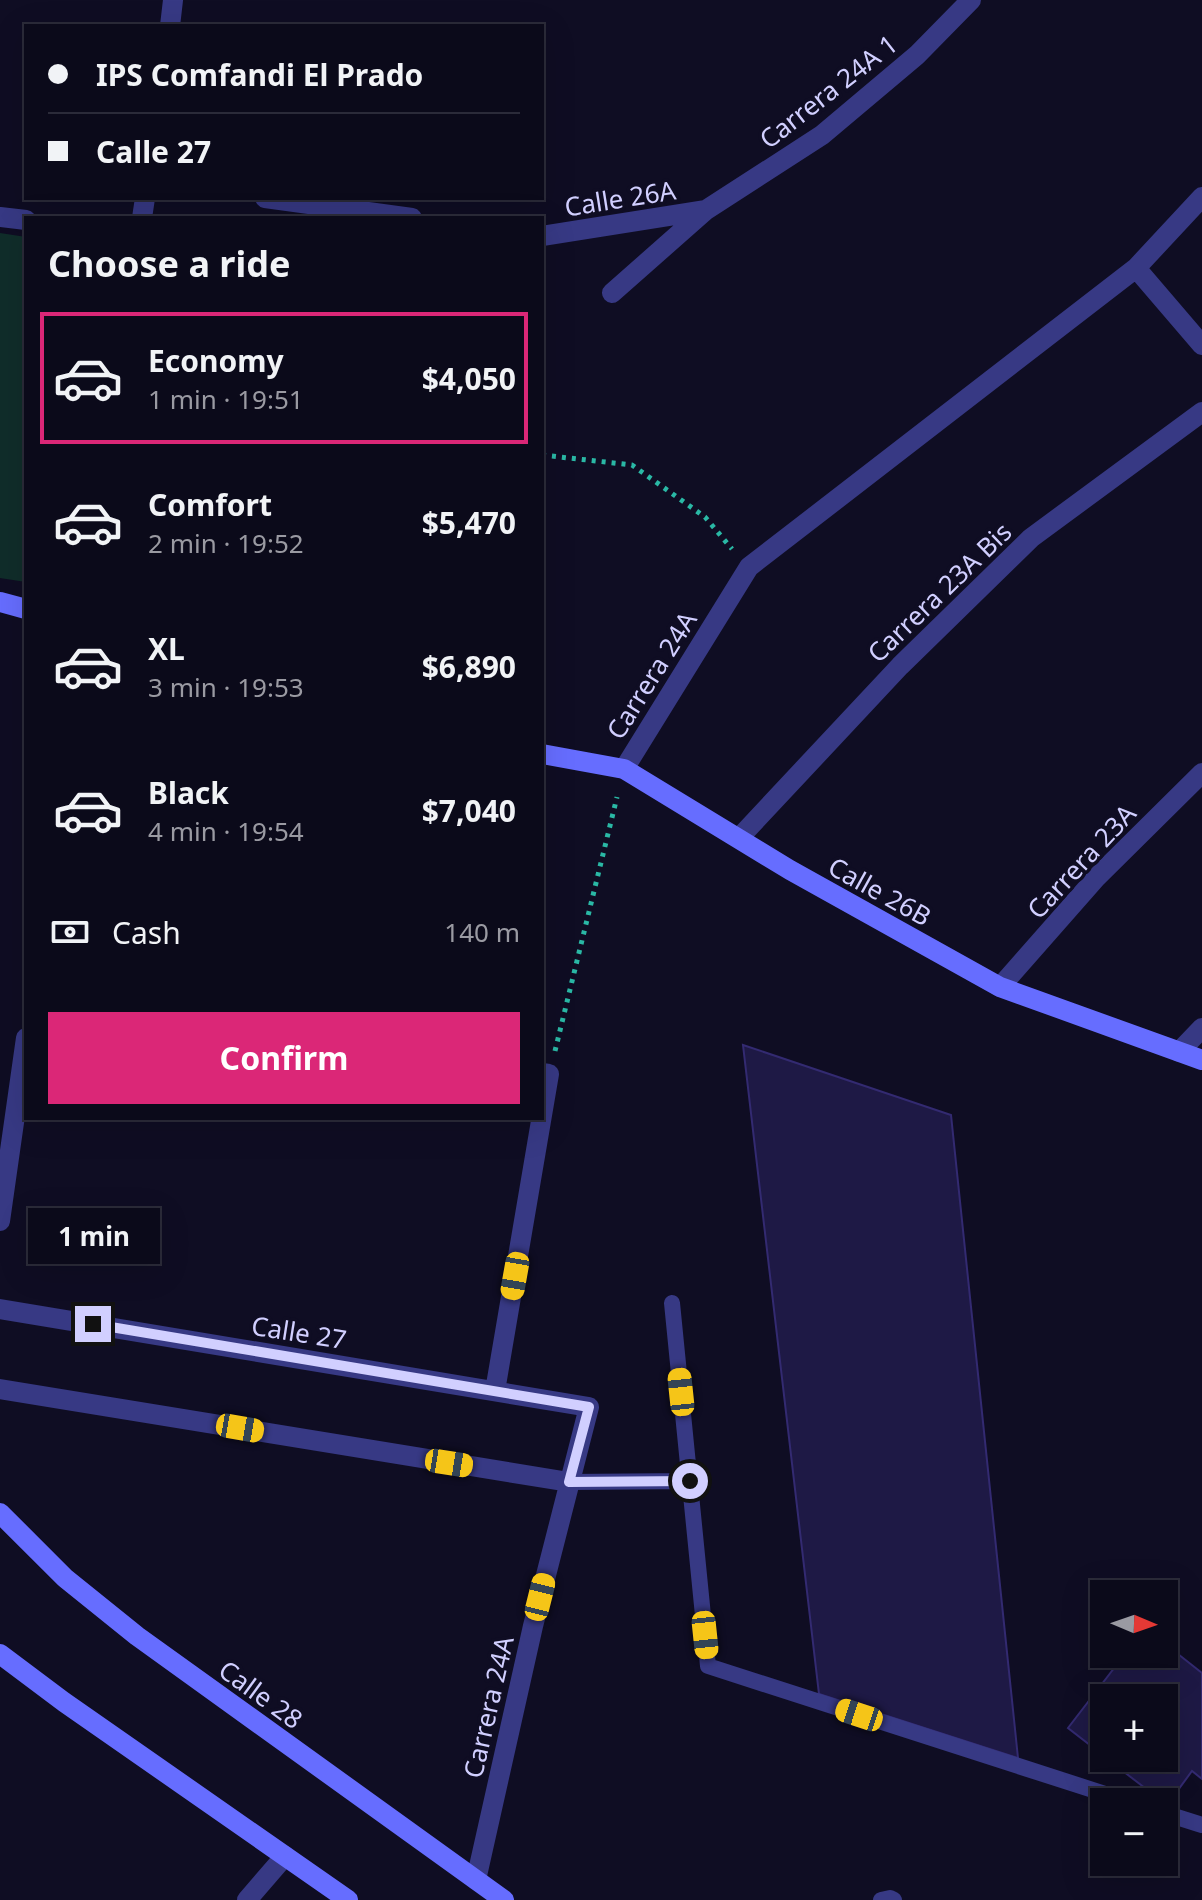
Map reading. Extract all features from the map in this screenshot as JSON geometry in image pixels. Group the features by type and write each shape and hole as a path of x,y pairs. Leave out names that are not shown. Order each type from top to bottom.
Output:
{"main road":[{"path":"0,602 24,608"},
{"name":"Calle 26B","path":"544,754 624,769 790,870 1000,987 1202,1060"},
{"name":"Calle 28","path":"0,1513 65,1578 137,1636 504,1900"},
{"path":"0,1654 348,1900"}],"street":[{"path":"170,24 173,0"},
{"name":"Carrera 24A 1","path":"706,210 822,135 917,55 971,0"},
{"name":"Carrera 24A","path":"624,769 749,567 1136,268 1202,197"},
{"path":"280,200 397,216"},
{"path":"612,293 706,210"},
{"name":"Calle 26A","path":"544,236 706,210"},
{"path":"0,217 24,220"},
{"path":"1136,268 1202,345"},
{"name":"Carrera 23A Bis","path":"739,838 900,666 1031,538 1202,412"},
{"name":"Carrera 23A","path":"1000,987 1096,878 1202,773"},
{"path":"1179,1052 1202,1028"},
{"path":"0,1221 24,1052"},
{"path":"495,1391 539,1120"},
{"name":"Calle 27","path":"0,1309 589,1407"},
{"path":"0,1389 569,1482"},
{"name":"Carrera 24A","path":"476,1880 533,1626 589,1407"},
{"path":"247,1900 285,1856"}],"lane":[{"path":"672,1303 708,1666 1090,1789"},
{"path":"569,1482 690,1481"},
{"path":"1178,1817 1202,1825"},
{"path":"881,1900 894,1900"}],"path":[{"path":"544,455 632,465 705,517 749,567"},
{"name":"Carrera 24A","path":"546,1074 624,769"}],"green space":[{"path":"0,233 24,237 24,582 0,578"}],"building":[{"path":"743,1045 951,1115 1018,1758 819,1694"},
{"path":"1178,1654 1202,1673 1202,1779 1192,1771 1178,1790 1145,1788 1124,1772 1178,1772 1178,1684 1102,1684 1114,1668 1178,1668"},
{"path":"1090,1699 1090,1745 1068,1728"}],"route":[{"path":"93,1324 589,1407 569,1482 690,1481"}]}
